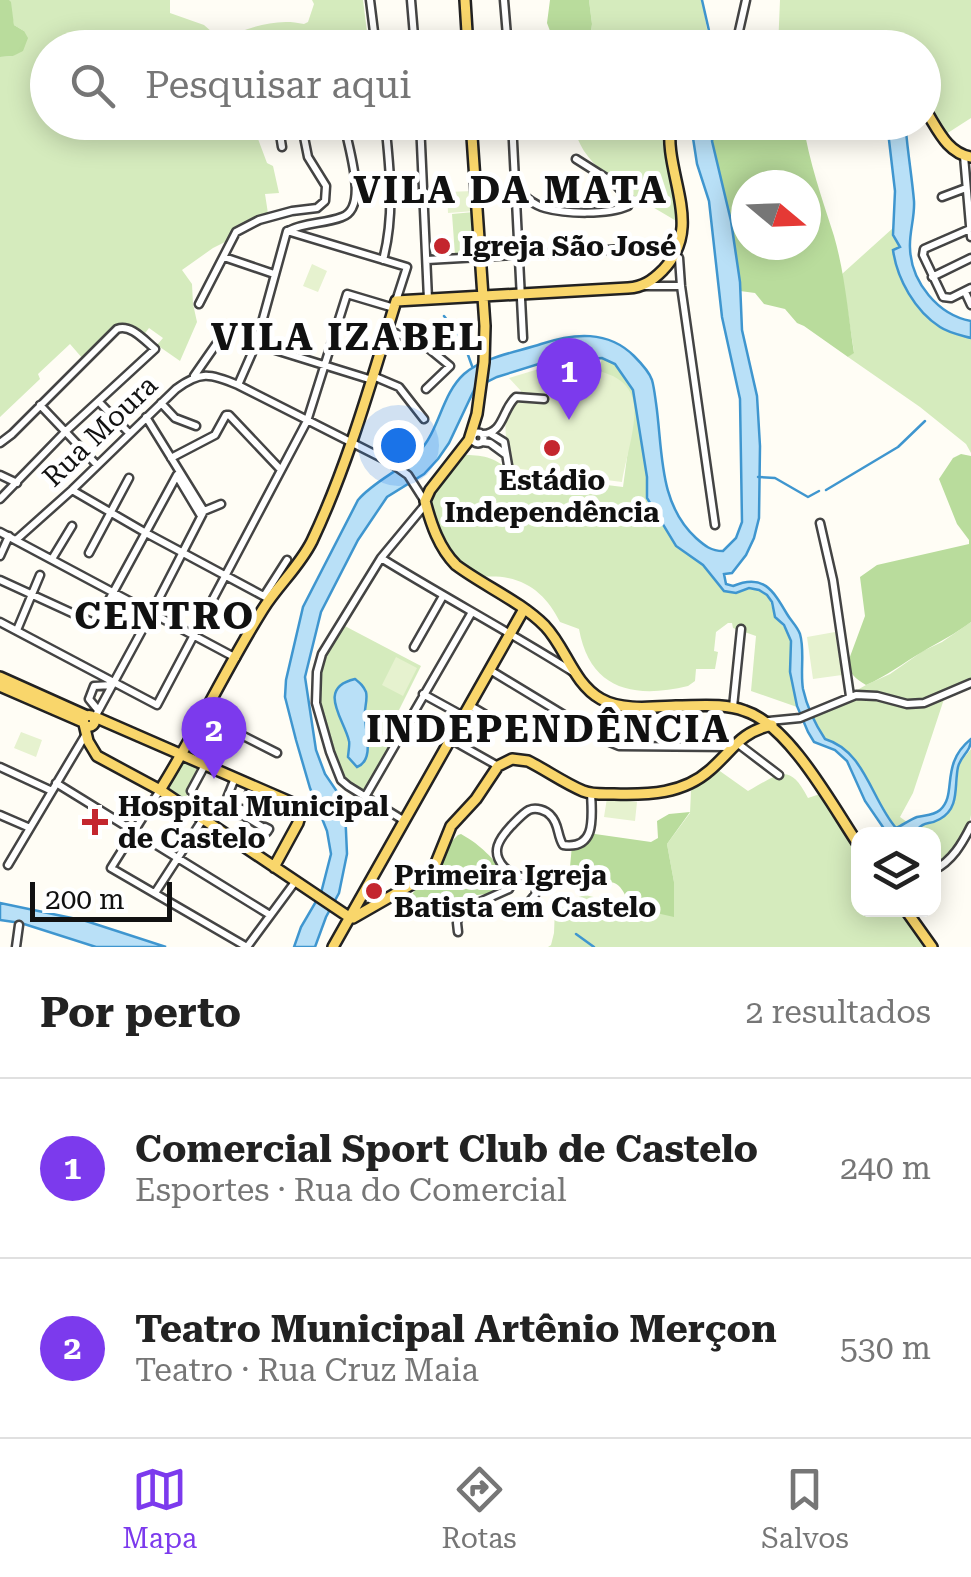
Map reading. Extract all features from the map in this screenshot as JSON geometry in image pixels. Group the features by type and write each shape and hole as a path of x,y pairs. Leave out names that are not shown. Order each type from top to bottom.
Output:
{"main road":[{"path":"465,0 467,30"},
{"path":"941,134 950,147 968,156"},
{"path":"471,140 486,341 479,438 430,490 425,503 446,554 456,565 524,609 553,636 588,690 610,703 732,708 770,723 790,744 851,834"},
{"path":"160,790 267,598 294,572 312,541 350,442 395,304 428,298 644,286 668,264 679,246 681,200 670,140"},
{"path":"333,947 524,609"},
{"path":"0,677 42,700"},
{"path":"0,686 183,754 294,802 302,812 274,867"},
{"path":"89,720 98,756 160,790 353,918 428,875 451,826 476,799 498,766 512,759 528,762 591,793 646,795 671,791 705,774 753,730 770,723"},
{"path":"910,917 932,947"}],"street":[{"path":"374,30 370,1 383,0"},
{"path":"411,0 414,30"},
{"path":"504,0 506,30"},
{"path":"739,30 746,0"},
{"path":"281,140 282,146"},
{"path":"199,304 232,237 244,226 282,213 317,208 325,202 326,186 308,157 305,140"},
{"path":"287,231 347,216 354,208 357,189 347,140"},
{"path":"383,260 390,221 386,140"},
{"path":"421,140 428,298"},
{"path":"513,140 524,338"},
{"path":"968,156 966,188 971,237"},
{"path":"516,189 533,202 552,209 609,212 628,206 630,200 622,189 576,159"},
{"path":"942,197 966,188"},
{"path":"970,229 924,249 926,264 940,294 946,298 968,290 971,304"},
{"path":"0,622 157,705 307,421 348,294 395,304 407,267 287,231"},
{"path":"238,385 256,344 287,231"},
{"path":"427,260 679,246"},
{"path":"224,257 274,274"},
{"path":"679,258 716,525"},
{"path":"932,278 971,258"},
{"path":"644,286 681,286"},
{"path":"0,442 117,328 126,327 156,349 0,500"},
{"path":"387,330 422,343 450,366 426,389"},
{"path":"194,377 217,343"},
{"path":"256,344 399,387 424,419"},
{"path":"364,344 381,349"},
{"name":"Rua Moura","path":"12,538 72,490 161,403 194,377 211,375 398,467 416,485 425,503"},
{"path":"479,438 499,427 516,396 544,399"},
{"path":"98,402 129,434"},
{"path":"161,403 175,418 196,426"},
{"path":"40,404 97,465"},
{"path":"170,458 215,435 229,414 281,470"},
{"path":"146,417 202,513"},
{"path":"499,427 509,471"},
{"path":"479,438 504,442"},
{"path":"479,438 506,455"},
{"path":"479,438 490,456"},
{"path":"0,580 96,624 177,472"},
{"path":"0,475 17,483"},
{"path":"88,552 130,478"},
{"path":"72,490 267,598 287,560"},
{"path":"403,820 341,780 316,702 317,672 325,647 381,558 425,503"},
{"path":"3,865 30,828 79,745 202,513 221,504"},
{"path":"416,518 430,518"},
{"path":"820,523 833,580 850,696"},
{"path":"52,559 72,526"},
{"path":"0,532 236,658"},
{"path":"0,556 12,538"},
{"path":"381,558 574,672"},
{"path":"17,630 40,575"},
{"path":"414,648 442,596"},
{"path":"365,797 472,612"},
{"path":"732,708 742,629"},
{"path":"489,670 607,742 619,746 734,745 780,775"},
{"path":"89,720 94,686 113,683"},
{"path":"770,723 800,718 850,696 877,696 915,705 971,683"},
{"path":"423,694 463,716"},
{"path":"469,704 527,739"},
{"path":"204,716 277,753"},
{"path":"450,739 498,766"},
{"path":"79,745 98,756"},
{"path":"191,791 206,764"},
{"path":"0,767 54,787 270,915"},
{"path":"236,777 226,798 229,805 264,828"},
{"path":"160,790 112,868 247,947 295,882"},
{"path":"524,908 535,895 539,882 533,877 512,874 500,863 496,849 501,837 530,809 549,813 558,826 563,845 582,841 590,832 591,793"},
{"path":"241,811 249,797"},
{"path":"0,815 30,828"},
{"path":"154,894 204,818"},
{"path":"941,865 962,844 971,826"},
{"path":"458,932 460,911 509,889 512,874"},
{"path":"16,947 18,925"}],"green space":[{"path":"0,0 11,2 14,25 28,38 23,51 13,56 0,57"},
{"path":"9,0 170,0 170,13 210,30 30,30 30,140 258,140 267,163 273,166 279,193 265,194 269,220 213,248 182,270 192,284 197,322 180,361 157,345 163,338 149,328 143,336 123,326 83,359 70,344 0,417 0,57 13,56 24,31 14,25"},
{"path":"312,0 363,0 367,30 245,30 272,23 304,24 314,4"},
{"path":"550,0 589,0 591,30 550,30"},
{"path":"589,0 702,0 707,30 591,30"},
{"path":"780,0 971,0 971,118 943,136 941,133 941,30 779,30"},
{"path":"579,140 670,140 678,222 627,191 584,151"},
{"path":"712,140 807,140 813,170 731,170 731,221"},
{"path":"473,191 474,211 448,213 447,192"},
{"path":"821,195 841,265 854,353 848,357 797,323 785,309 764,304 755,293 740,291 736,260 821,260"},
{"path":"474,212 477,253 455,255 452,214"},
{"path":"893,228 900,247 893,250 893,255 911,297 930,318 971,338 971,453 966,444 920,407 848,357 854,352 842,274"},
{"path":"312,264 327,271 318,292 303,286"},
{"path":"602,358 615,364 633,389 647,498 653,509 676,546 703,565 724,591 752,589 769,598 774,615 790,637 790,668 797,707 751,691 756,636 733,628 732,623 716,632 715,669 696,669 695,681 688,686 650,691 617,685 593,665 579,629 560,622 539,594 517,580 481,576 468,570 451,553 437,530 431,497 466,455 490,458 510,473 623,487 634,405 593,396"},
{"path":"542,368 598,371 622,382 630,392 634,422 622,482 513,468 506,422 521,391 509,378"},
{"path":"961,454 971,456 971,622 866,685 854,676 848,662 865,616 860,577 877,565 969,544 939,479 953,458"},
{"path":"971,622 971,682 945,696 913,793 900,817 907,822 895,827 858,765 839,745 825,739 812,716"},
{"path":"341,624 421,666 383,742 389,746 363,795 346,784 339,773 320,698 320,668"},
{"path":"835,632 842,675 813,679 807,637"},
{"path":"396,657 417,668 403,696 382,685"},
{"path":"21,732 42,740 36,757 14,748"},
{"path":"971,749 971,815 962,838 941,862 941,827 919,827 941,819 957,785 959,764"},
{"path":"185,757 203,765 185,799 166,786"},
{"path":"717,769 748,791 782,774 795,779 808,798 820,794 851,838 851,917 908,917 930,947 548,947 554,933 555,908 585,895 674,916 674,882 667,844 690,813 691,791"},
{"path":"607,798 637,802 635,821 604,817"},
{"path":"690,812 667,844 674,882 674,917 630,907 622,889 612,882 579,882 571,873 572,845 589,831 651,842 658,838 657,821 669,814"},
{"path":"461,834 508,875 507,883 494,893 453,898 431,896 398,915 442,851"}],"water":[{"path":"693,140 712,140 731,221 731,260 737,260 742,330 757,396 759,518 746,555 732,573 724,574 726,584 760,583 777,598 800,634 803,689 815,721 825,739 839,745 858,765 895,827 883,827 865,801 847,761 835,750 814,742 808,732 797,706 790,672 791,641 784,625 775,617 767,595 749,588 736,593 724,591 703,565 676,546 647,498 633,390 615,364 602,358 545,362 475,388 438,459 424,474 387,497 358,540 321,612 305,677 316,750 345,809 347,854 339,893 315,947 294,947 321,893 331,854 285,697 303,607 358,500 418,453 450,392 464,374 490,359 553,340 590,336 624,348 642,364 652,380 664,475 675,509 708,548 723,551 736,538 742,522 740,399 722,317 709,201"},
{"path":"889,140 907,140 914,201 910,248 915,273 937,304 971,321 971,338 947,331 931,320 909,293 893,250 900,247 893,235 895,191"},
{"path":"355,679 363,686 367,698 368,745 366,758 357,767 348,757 349,741 335,697 343,683"},
{"path":"971,739 958,767 951,809 940,819 898,827 940,810 948,796 955,759"},
{"path":"0,903 86,921 166,947 96,947 0,920"}],"waterway":[{"path":"702,0 709,30"},
{"path":"444,316 463,341 472,366"},
{"path":"826,490 898,447 925,421"},
{"path":"758,477 775,478 808,497 819,491"},
{"path":"576,934 594,947"}],"place":[{"name":"Igreja São José","path":"442,246"},
{"name":"Comercial Sport Club de Castelo","path":"569,420"},
{"name":"Estádio Independência","path":"552,448"},
{"name":"Teatro Municipal Artênio Merçon","path":"214,779"},
{"name":"Hospital Municipal de Castelo","path":"95,822"},
{"name":"Primeira Igreja Batista em Castelo","path":"374,891"}],"district":[{"name":"VILA DA MATA","path":"511,190"},
{"name":"VILA IZABEL","path":"348,337"},
{"name":"CENTRO","path":"165,616"},
{"name":"INDEPENDÊNCIA","path":"549,729"}]}
